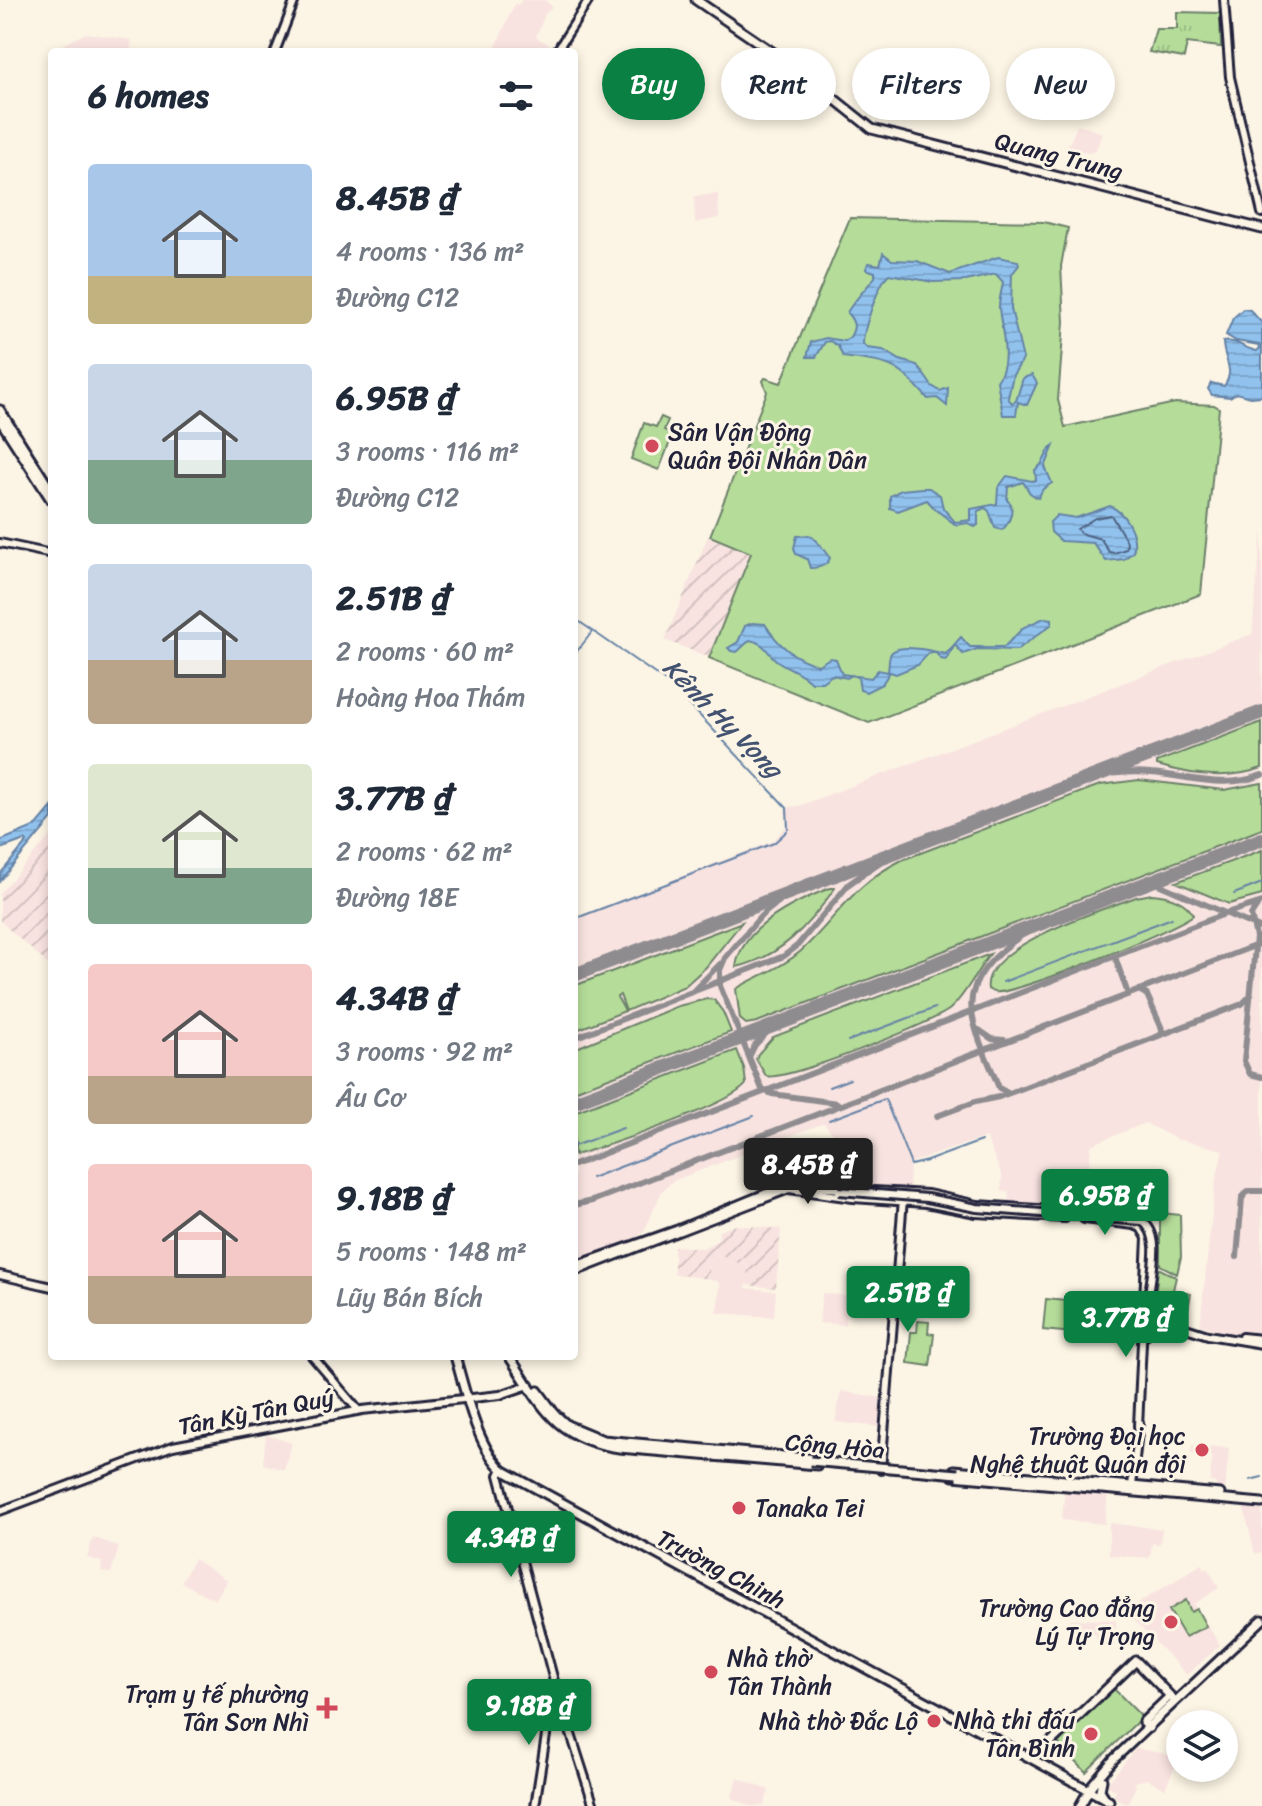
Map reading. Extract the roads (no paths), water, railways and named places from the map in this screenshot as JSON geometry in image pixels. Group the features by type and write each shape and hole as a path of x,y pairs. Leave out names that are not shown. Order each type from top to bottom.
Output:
{"main road":[{"path":"277,48 295,0"},
{"path":"559,48 589,0"},
{"name":"Quang Trung","path":"698,0 799,71 869,128 1262,228"},
{"path":"1224,0 1230,77 1262,213"},
{"path":"1214,11 1225,17"},
{"path":"0,403 48,478"},
{"path":"0,410 48,486"},
{"path":"0,420 48,495"},
{"path":"0,427 48,502"},
{"path":"0,542 48,552"},
{"path":"578,1267 786,1185 976,1213 1025,1212"},
{"path":"830,1191 928,1194 1025,1212 1143,1218"},
{"path":"830,1191 927,1198 977,1208 1142,1221 1151,1229 1154,1241 1132,1489"},
{"path":"882,1467 903,1193"},
{"path":"1099,1216 1134,1225 1145,1232 1148,1246 1147,1314 1208,1335 1262,1342"},
{"path":"0,1273 48,1284"},
{"path":"1147,1301 1156,1315 1210,1332 1262,1342"},
{"path":"1143,1352 1147,1324 1154,1318"},
{"path":"317,1360 360,1410"},
{"path":"455,1360 485,1449 501,1470 504,1497 555,1689 594,1806"},
{"name":"Cộng Hòa","path":"515,1360 557,1417 578,1432 614,1442 674,1450 1262,1500"},
{"name":"Tân Kỳ Tân Quý","path":"0,1511 173,1446 360,1410 501,1394 532,1386"},
{"name":"Cộng Hòa","path":"674,1450 1132,1489"},
{"name":"Trường Chinh","path":"501,1470 1007,1746 1036,1757"},
{"name":"Cộng Hòa","path":"1196,1494 1221,1499 1262,1500"},
{"path":"1221,1499 1238,1507"},
{"path":"1101,1778 1086,1785 1077,1783 1042,1764 1036,1757 1136,1661 1171,1697 1177,1699 1262,1618"},
{"path":"1087,1798 1146,1725 1262,1618"},
{"path":"537,1646 546,1651"},
{"path":"536,1806 555,1689"},
{"path":"536,1806 555,1689"},
{"path":"1161,1711 1171,1697"},
{"path":"552,1708 558,1705 563,1708"},
{"path":"1101,1778 1100,1790 1106,1799"},
{"path":"1077,1783 1087,1798 1106,1799"},
{"path":"1077,1783 1087,1798"},
{"path":"1087,1798 1106,1799 1119,1806"}],"water":[{"path":"883,253 892,260 917,261 950,274 998,257 1018,261 1019,265 1012,274 1011,309 1023,359 1013,375 1008,398 1012,403 1016,401 1023,378 1032,375 1037,383 1027,405 1018,402 1016,415 1003,415 997,381 1005,355 999,307 1003,282 996,274 966,281 933,282 889,274 872,307 863,344 917,365 932,386 940,391 948,388 947,406 937,398 928,399 891,366 843,357 838,346 830,341 825,342 816,357 807,357 811,342 826,338 844,341 850,337 854,325 847,313 875,277 875,272 866,269 868,263 880,265"},
{"path":"1243,309 1250,310 1262,323 1262,396 1236,393 1230,397 1212,395 1208,389 1211,383 1224,386 1229,374 1223,342 1257,351 1260,348 1259,345 1236,341 1226,335 1233,318"},
{"path":"1054,445 1045,467 1052,483 1043,489 1038,498 1030,493 1023,482 1008,487 1007,500 1011,511 1002,530 995,528 985,508 978,511 978,525 975,527 968,523 956,525 927,500 898,511 890,508 890,496 901,490 929,488 940,495 943,508 955,522 971,520 971,509 997,504 998,488 1007,476 1036,480 1035,470"},
{"path":"1110,506 1126,519 1134,539 1133,552 1124,559 1106,561 1093,543 1061,541 1051,532 1050,522 1057,515 1076,518"},
{"path":"809,535 830,558 816,568 810,568 807,559 796,554 794,548 797,536"},
{"path":"1044,618 1052,619 1052,624 1017,650 977,649 963,654 955,645 946,660 936,653 929,653 918,665 896,674 890,672 882,684 866,692 860,690 858,677 854,676 871,678 878,670 888,672 890,656 897,649 918,648 946,654 961,637 970,647 1004,647 1024,627"},
{"path":"765,624 794,655 818,665 830,658 836,659 842,674 851,675 847,678 832,675 822,682 811,682 776,660 755,641 750,640 737,652 728,648 738,642 745,626"},
{"path":"48,812 48,824 0,881 0,874 27,842 25,840 0,849 0,841 36,826"}],"waterway":[{"name":"Kênh Hy Vọng","path":"578,621 671,685 787,808 788,829"},
{"path":"578,650 593,631"},
{"name":"Kênh Hy Vọng","path":"578,917 774,843 787,831"},
{"path":"1234,894 1262,883"},
{"path":"1003,982 1172,918"},
{"path":"848,1041 935,1008"},
{"path":"829,1087 850,1079"},
{"path":"829,1120 885,1099 911,1165 981,1141"},
{"path":"591,1178 754,1116"},
{"path":"578,1145 623,1128"},
{"path":"1250,1480 1262,1477"}],"place":[{"name":"Sân Vận Động Quân Đội Nhân Dân","path":"652,446"},
{"name":"Trường Đại học Nghệ thuật Quân đội","path":"1202,1450"},
{"name":"Tanaka Tei","path":"739,1508"},
{"name":"Trường Cao đẳng Lý Tự Trọng","path":"1171,1622"},
{"name":"Nhà thờ Tân Thành","path":"711,1672"},
{"name":"Trạm y tế phường Tân Sơn Nhì","path":"327,1708"},
{"name":"Nhà thờ Đắc Lộ","path":"934,1721"},
{"name":"Nhà thi đấu Tân Bình","path":"1091,1734"}]}
